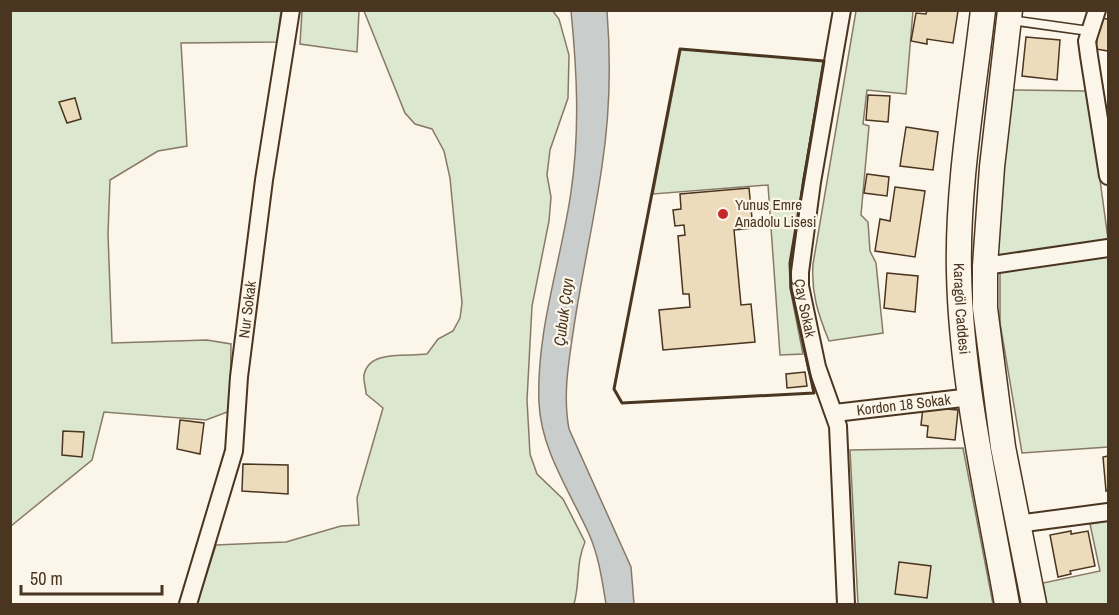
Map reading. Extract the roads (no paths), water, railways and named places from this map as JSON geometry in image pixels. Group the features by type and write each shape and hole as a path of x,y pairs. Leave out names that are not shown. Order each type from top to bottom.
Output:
{"main road":[{"name":"Karagöl Caddesi","path":"983,10 966,152 959,242 961,317 971,397 1007,604"},
{"path":"1009,15 992,167 985,266 985,308 990,361 1017,524 1034,604"}],"street":[{"name":"Nur Sokak","path":"188,604 234,451 239,377 264,180 291,10"},
{"name":"Çay Sokak","path":"842,10 812,182 800,286 817,367 835,413 840,445 846,604"},
{"path":"1096,10 1089,31 1089,56 1108,176"},
{"path":"985,266 1108,248"},
{"name":"Kordon 18 Sokak","path":"835,413 971,397"},
{"path":"1017,524 1108,512"}],"lane":[{"path":"1009,15 1089,31"}],"water":[{"name":"Çubuk Çayı","path":"571,11 607,11 609,69 607,127 568,369 567,417 569,429 631,567 634,604 606,604 600,569 592,543 551,454 541,420 539,403 541,350 567,218 576,146 577,101"}],"place":[{"name":"Yunus Emre Anadolu Lisesi","path":"723,214"}]}
